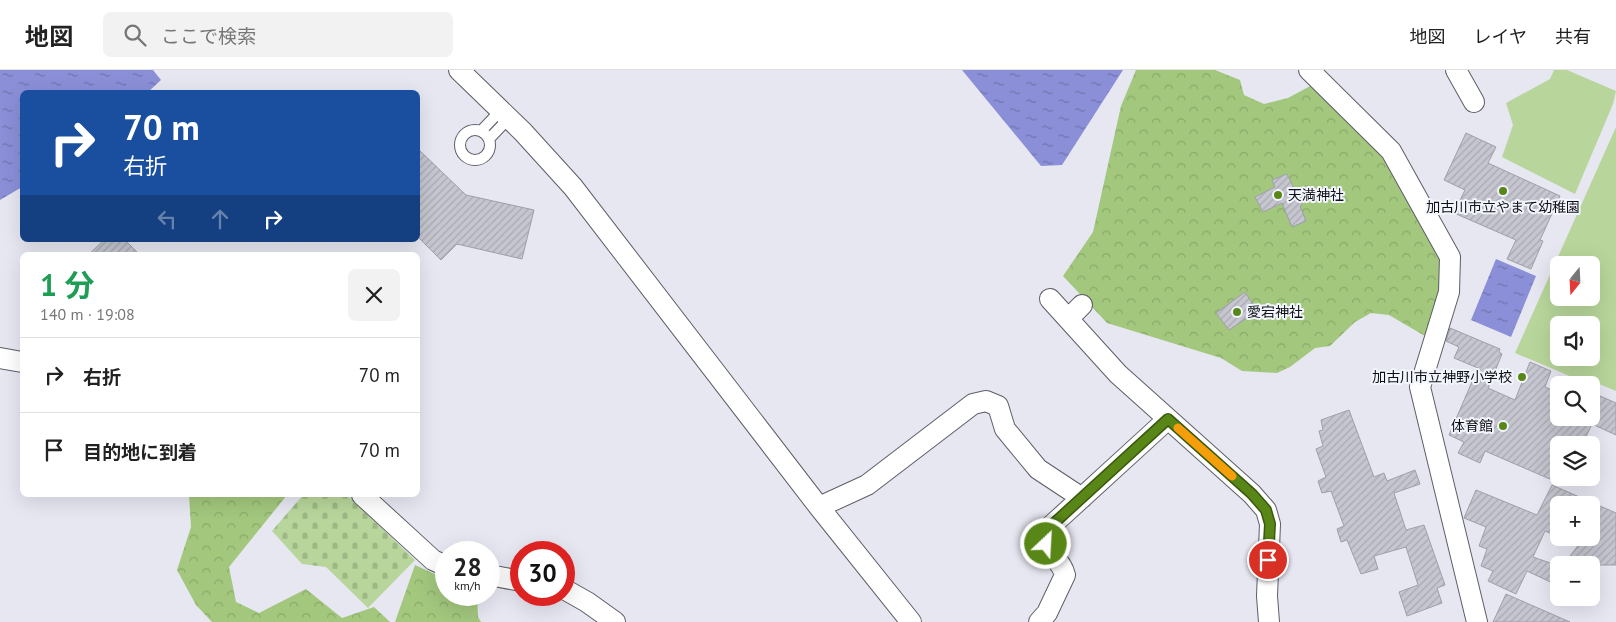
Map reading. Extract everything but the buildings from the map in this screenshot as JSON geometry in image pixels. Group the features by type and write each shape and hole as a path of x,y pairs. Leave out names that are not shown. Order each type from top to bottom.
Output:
{"street":[{"path":"459,70 505,114 573,187 818,507 911,622"},
{"path":"1309,70 1391,151 1450,256 1449,292 1420,387 1477,622"},
{"path":"1456,70 1474,102"},
{"path":"1050,299 1075,312 1118,374 1252,494 1266,510 1270,524 1267,596 1268,622"},
{"path":"0,358 20,362"},
{"path":"818,507 868,485 973,404 986,401 998,406 1005,429 1038,469 1082,498"},
{"path":"1039,622 1047,613 1065,575 1062,564 1051,555 1046,544 1052,525 1168,419"},
{"path":"364,497 435,561"},
{"path":"575,595 615,622"}],"lane":[{"path":"505,114 489,139 490,150 486,155 481,159 470,159 465,156 460,145 461,131 481,131 505,114"},
{"path":"481,131 489,139"}],"green space":[{"path":"1136,70 1215,70 1240,80 1244,95 1264,104 1288,98 1314,84 1351,120 1382,157 1448,267 1430,339 1389,315 1371,313 1355,322 1330,346 1315,348 1290,367 1277,373 1242,371 1221,358 1107,323 1063,276 1093,232 1121,106"},
{"path":"1554,70 1567,70 1616,91 1613,104 1575,194 1502,157 1513,125 1506,103 1550,79"},
{"path":"1616,127 1616,391 1600,384 1600,376 1569,376 1515,353 1550,275 1550,306 1600,306 1600,256 1558,256"},
{"path":"189,497 285,497 229,567 236,602 259,613 306,589 342,618 374,607 390,622 212,622 196,605 177,570 191,527"},
{"path":"301,497 349,497 415,560 368,608 326,567 302,564 272,531"},
{"path":"415,565 435,574 435,606 478,606 478,617 481,622 395,622"}],"water":[{"path":"0,70 153,70 161,80 150,90 20,90 20,188 0,200"},
{"path":"962,70 1123,70 1062,165 1041,166"},
{"path":"1496,259 1536,276 1511,337 1471,320"}],"slow traffic":[{"path":"1178,428 1232,476"}],"place":[{"name":"加古川市立やまて幼稚園","path":"1503,191"},
{"name":"天満神社","path":"1278,195"},
{"name":"愛宕神社","path":"1237,312"},
{"name":"加古川市立神野小学校","path":"1522,377"},
{"name":"体育館","path":"1503,426"}],"route":[{"path":"1046,544 1052,525 1168,419 1252,494 1266,510 1270,524 1268,560"}]}
